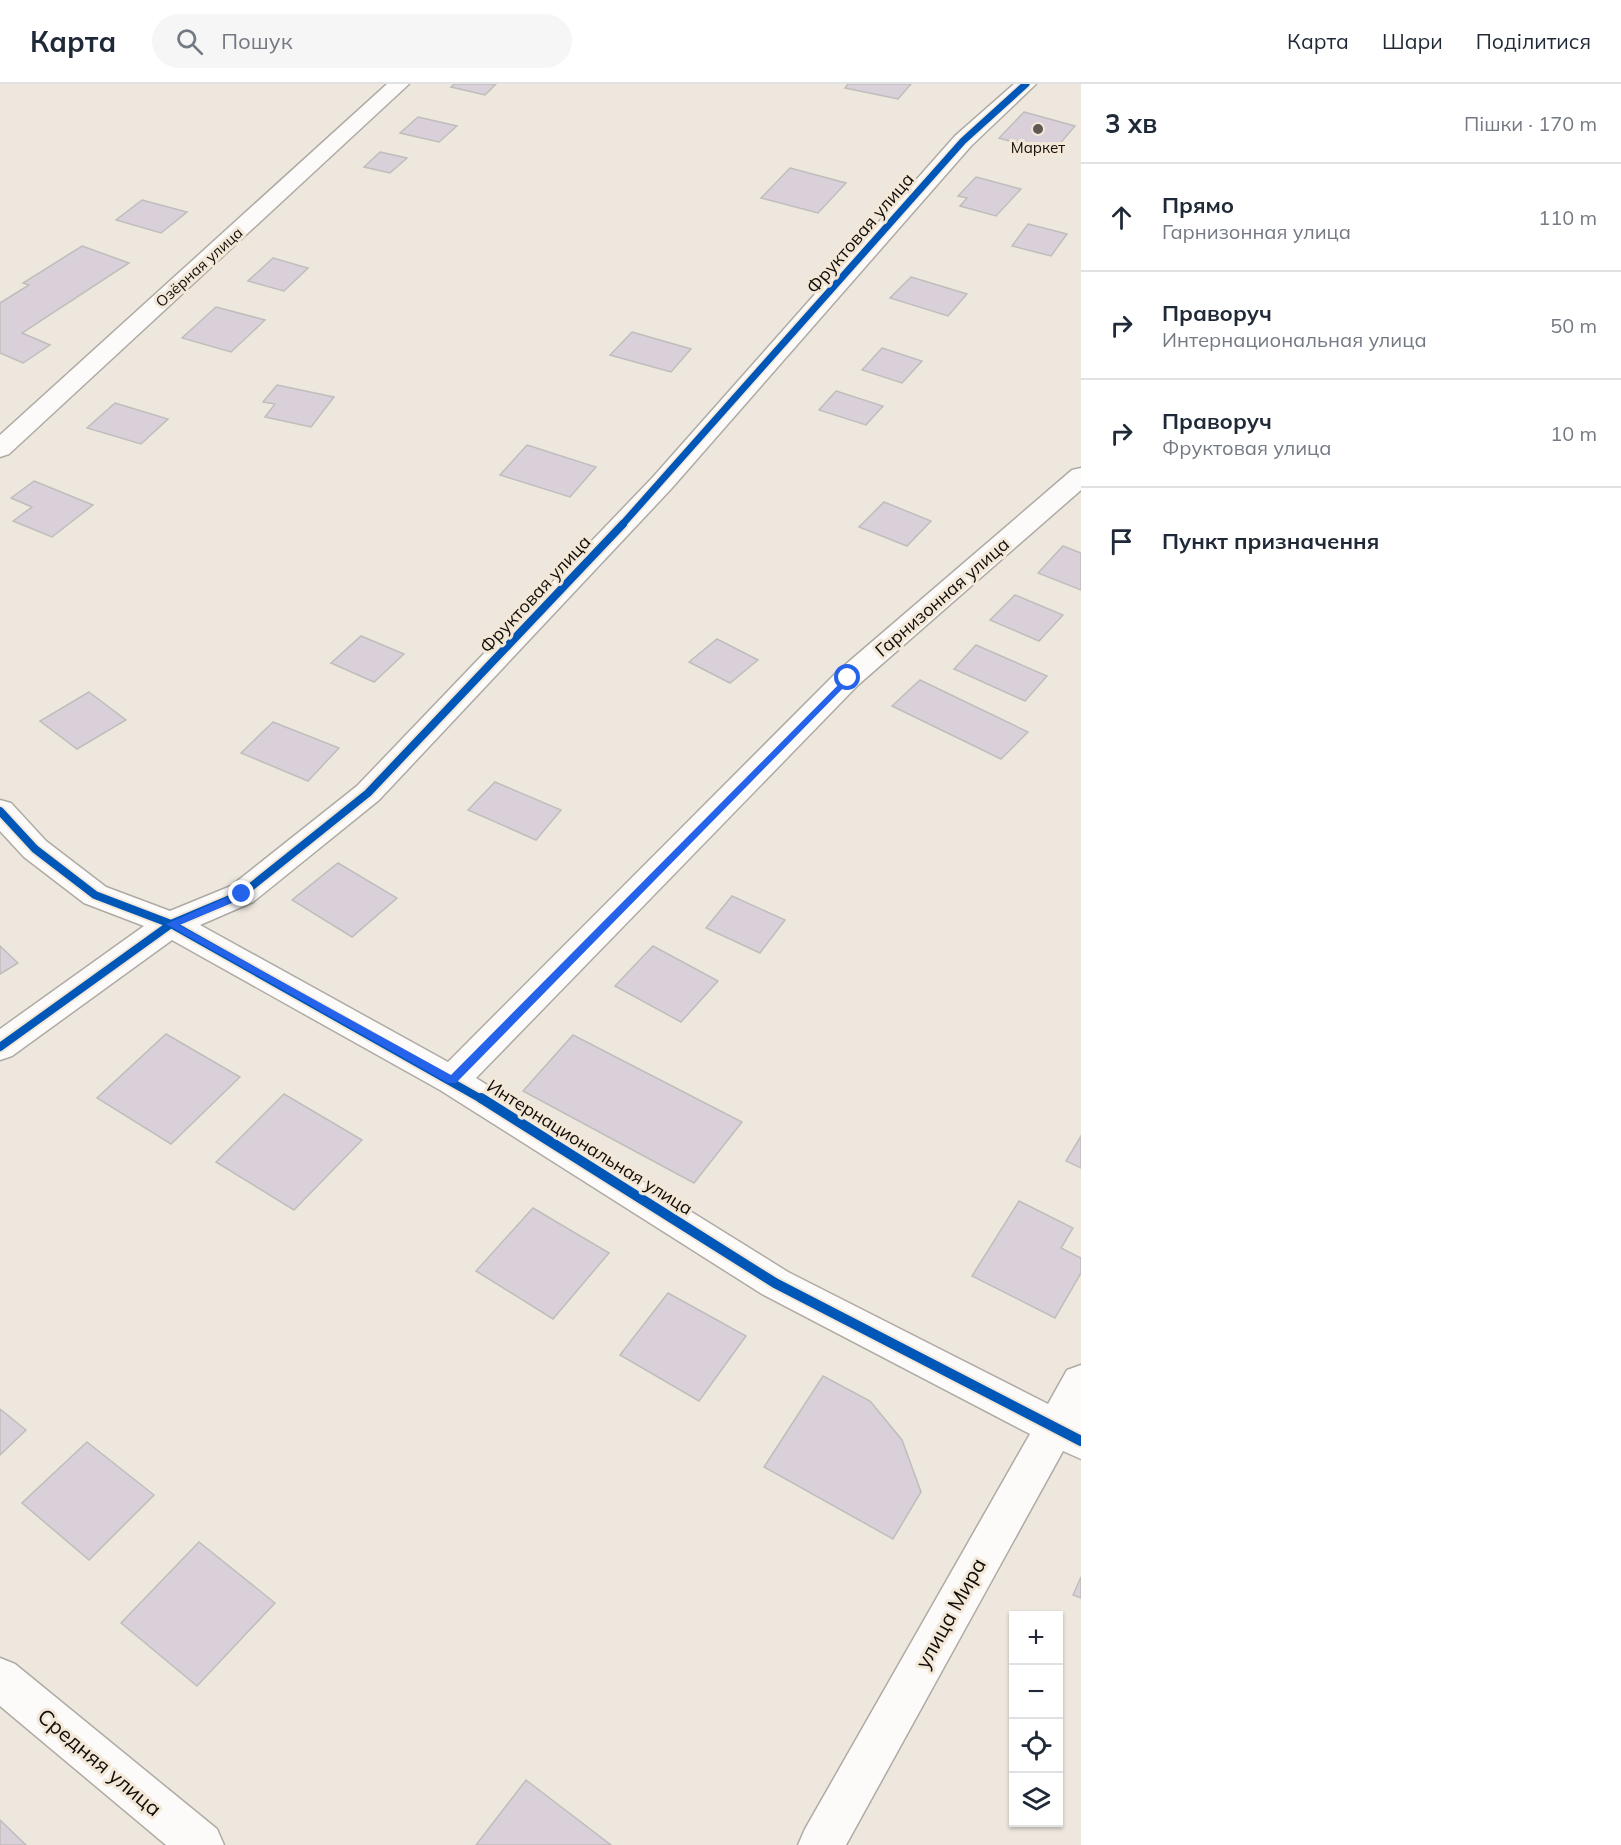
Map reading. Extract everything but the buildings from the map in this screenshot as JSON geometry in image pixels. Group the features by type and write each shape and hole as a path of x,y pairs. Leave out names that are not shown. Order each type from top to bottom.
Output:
{"street":[{"name":"Озёрная улица","path":"0,449 399,84"},
{"name":"Фруктовая улица","path":"0,1047 171,924 242,894 368,793 662,483 963,141 1026,84"},
{"name":"Гарнизонная улица","path":"452,1080 848,678 1081,476"},
{"name":"Интернациональная улица","path":"0,812 35,849 95,895 171,924 452,1080 775,1283 1067,1435"},
{"name":"улица Мира","path":"821,1845 1067,1435 1081,1382"},
{"name":"Средняя улица","path":"0,1679 201,1845"}],"cycle path":[{"path":"0,1047 171,924 242,894 368,793 662,483 963,141 1026,84"},
{"path":"0,811 35,849 95,895 171,924 452,1080 775,1283 1081,1441"}],"place":[{"name":"Маркет","path":"1038,129"}],"route":[{"path":"242,894 171,924 452,1080 848,678"}]}
